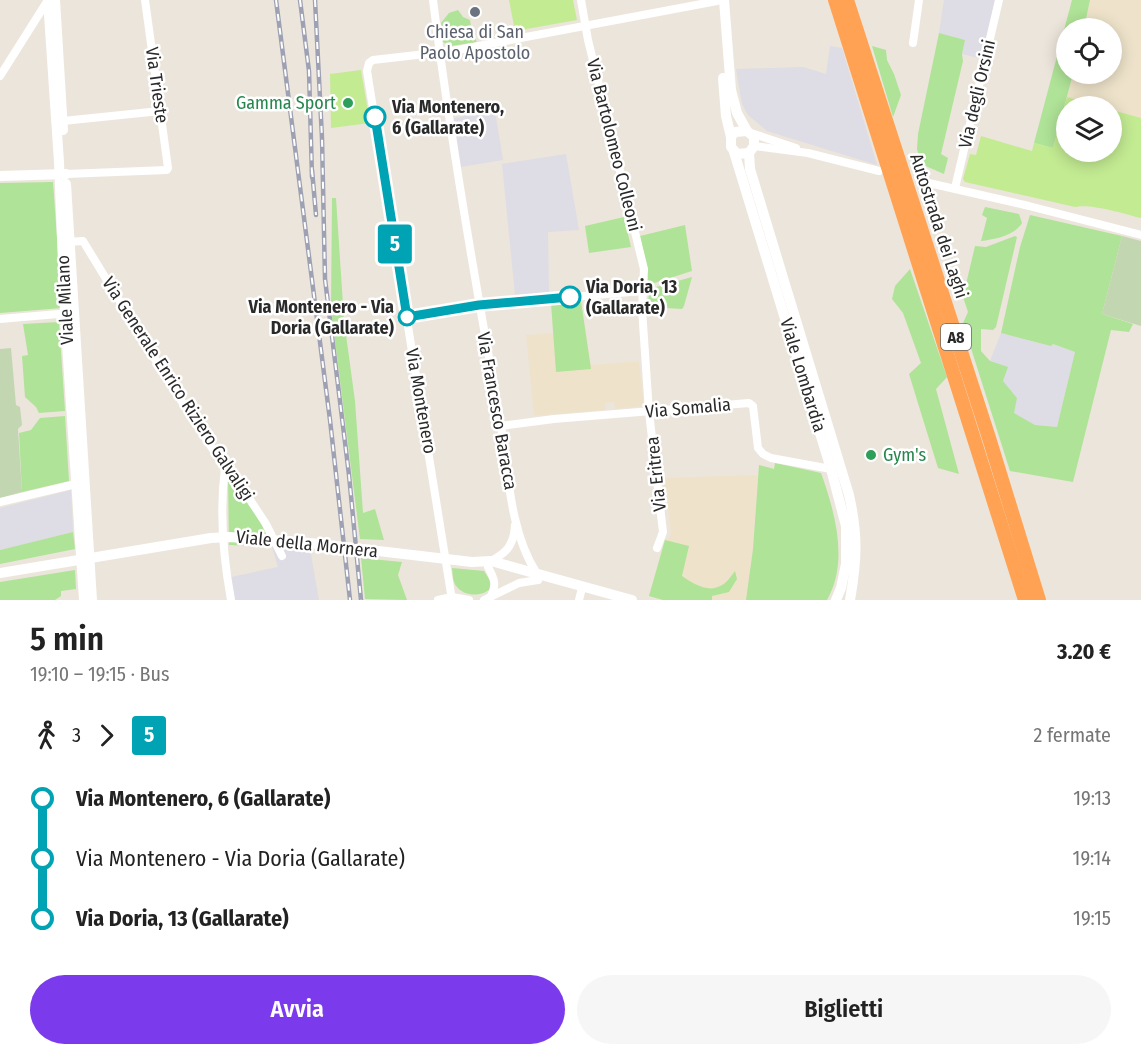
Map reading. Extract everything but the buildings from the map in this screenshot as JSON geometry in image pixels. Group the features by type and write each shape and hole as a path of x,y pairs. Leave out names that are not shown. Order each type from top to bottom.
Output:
{"highway":[{"name":"Autostrada dei Laghi","path":"835,0 1025,600"},
{"name":"Autostrada dei Laghi","path":"847,0 1039,600"}],"main road":[{"name":"Viale Milano","path":"48,0 62,174 81,482 92,600"},
{"name":"Viale Milano","path":"55,0 63,121 62,174"},
{"path":"717,0 726,116 731,137 730,147 734,152 742,155 752,150 754,137 733,103 724,0"},
{"path":"731,137 735,132 749,132"},
{"name":"Viale Lombardia","path":"752,150 750,169 856,524 857,549 850,600"},
{"name":"Viale Lombardia","path":"734,152 831,469 846,526 846,564 836,600"},
{"path":"0,176 62,174"},
{"name":"Viale Milano","path":"81,482 84,600"},
{"name":"Viale della Mornera","path":"0,573 211,538 229,537 288,541 489,564 537,576"},
{"path":"537,576 580,596 611,600"},
{"path":"537,576 632,600"}],"street":[{"path":"0,76 48,0"},
{"name":"Via Trieste","path":"62,174 167,170 145,0"},
{"name":"Via Francesco Baracca","path":"433,0 479,305 516,518 526,557 537,576"},
{"name":"Via Bartolomeo Colleoni","path":"581,0 644,269 642,291"},
{"path":"440,53 586,27 717,0"},
{"path":"913,43 919,0"},
{"name":"Via degli Orsini","path":"955,188 999,0"},
{"name":"Via Montenero","path":"440,53 373,60 369,63 368,71 452,598"},
{"path":"63,121 160,111"},
{"path":"749,132 808,153 879,171"},
{"path":"752,150 808,153"},
{"path":"920,180 1141,236"},
{"name":"Via Generale Enrico Riziero Galvaligi","path":"66,242 83,242 168,382 225,468 232,474 266,524 282,556"},
{"path":"407,317 479,305 642,291"},
{"name":"Via Eritrea","path":"642,291 649,412 663,532 657,548"},
{"path":"0,319 70,313"},
{"name":"Via Somalia","path":"501,426 554,419 752,404 758,448 763,454 771,458 831,469"},
{"path":"225,468 222,526 231,600"},
{"path":"0,502 81,482"},
{"name":"Via Francesco Baracca","path":"489,564 511,547 516,518"},
{"path":"487,598 495,587 489,564"},
{"path":"487,598 537,576"},
{"path":"438,600 452,598 469,600"}],"shaded area":[{"path":"944,0 995,0 982,59 962,54 965,40 939,33"},
{"path":"1090,0 1141,0 1141,119 1122,113 1122,96 1067,96 1070,84 1122,84 1122,18 1086,18"},
{"path":"830,46 842,48 877,165 767,131 748,115 742,104 736,69 803,67 826,74"},
{"path":"495,111 503,160 461,167 454,118"},
{"path":"566,154 579,230 548,232 549,293 515,295 502,164"},
{"path":"581,301 591,365 639,361 644,406 615,409 614,402 605,403 605,410 534,416 526,335 553,333 551,303"},
{"path":"1001,333 1051,346 1052,344 1075,352 1057,427 1035,425 1013,413 1017,398 990,361"},
{"path":"758,475 753,549 746,600 663,600 649,596 665,540 668,540 671,534 666,489 662,487 661,478"},
{"path":"71,490 73,532 0,550 0,508"},
{"path":"272,547 310,549 319,600 235,600 231,577 278,567"}],"green space":[{"path":"509,0 573,0 577,20 515,31"},
{"path":"1072,0 1090,0 1086,18 1067,18"},
{"path":"458,10 463,17 470,20 472,33 477,42 451,46 443,42 441,23 449,13"},
{"path":"939,33 965,40 963,61 941,154 948,158 944,174 921,164 917,149 918,134"},
{"path":"872,46 886,50 887,60 901,95 893,117"},
{"path":"1056,60 1056,84 1070,84 1067,96 1056,96 1056,137 1053,148 1034,143"},
{"name":"Gamma Sport","path":"361,70 370,123 331,128 330,74"},
{"path":"1122,113 1141,118 1141,218 1098,208 1075,207 965,182 963,179 970,154 976,155 981,136 1032,151 1034,143 1053,148 1056,137 1056,162 1122,162"},
{"path":"53,182 62,308 0,313 0,183"},
{"path":"332,198 336,198 344,320 355,401 363,513 375,509 384,540 360,539 331,309"},
{"path":"985,207 1019,214 1022,223 1009,234 981,241 987,218 982,215"},
{"path":"1030,215 1122,236 1102,314 1133,324 1129,332 1111,330 1073,482 1010,471 963,323 968,312 963,297 975,246 986,247 1017,237 996,327 993,330 981,329 981,351 990,361 1008,367 1003,381 1017,398 1014,413 1035,425 1057,427 1075,352 1053,344 1051,346 1001,333 1020,247"},
{"path":"624,217 631,247 589,253 585,226"},
{"path":"685,225 692,271 648,285 640,236"},
{"path":"1122,236 1141,241 1141,326 1102,314"},
{"path":"910,269 947,377 936,389 959,474 938,468 909,374 921,363 903,313 892,299 895,286"},
{"path":"692,277 682,309 648,307 649,289"},
{"path":"581,301 591,369 556,372 551,303"},
{"path":"59,322 65,411 39,413 25,397 22,356 28,355 23,324"},
{"path":"11,348 16,405 20,407 22,425 18,429 22,492 0,498 0,349"},
{"path":"65,416 69,481 22,492 19,433 31,430 40,418"},
{"path":"775,463 821,473 838,537 837,570 834,585 827,600 746,600 753,549 759,465 774,469"},
{"path":"228,476 258,517 272,547 229,545"},
{"path":"73,532 75,549 0,564 0,550"},
{"path":"665,540 689,546 682,576 695,584 705,588 715,588 724,584 735,571 737,579 729,592 712,596 712,600 663,600 649,596"},
{"path":"361,558 402,562 398,575 407,600 365,599"},
{"path":"452,568 484,571 492,587 480,594 465,593 455,585"},
{"path":"75,570 76,589 61,591 61,596 55,600 0,600 0,582"}],"railway":[{"path":"276,0 330,420 350,600"},
{"path":"300,0 309,71 312,177"},
{"path":"315,0 322,138 325,279 349,475 361,600"},
{"path":"312,170 316,215"}],"bus line":[{"name":"5","path":"375,117 407,317 479,305 570,297"}],"place":[{"name":"Chiesa di San Paolo Apostolo","path":"475,12"},
{"name":"Gamma Sport","path":"348,103"},
{"name":"Via Montenero, 6 (Gallarate)","path":"375,117"},
{"name":"Via Doria, 13 (Gallarate)","path":"570,297"},
{"name":"Via Montenero - Via Doria (Gallarate)","path":"407,317"},
{"name":"Gym's","path":"871,455"}]}
